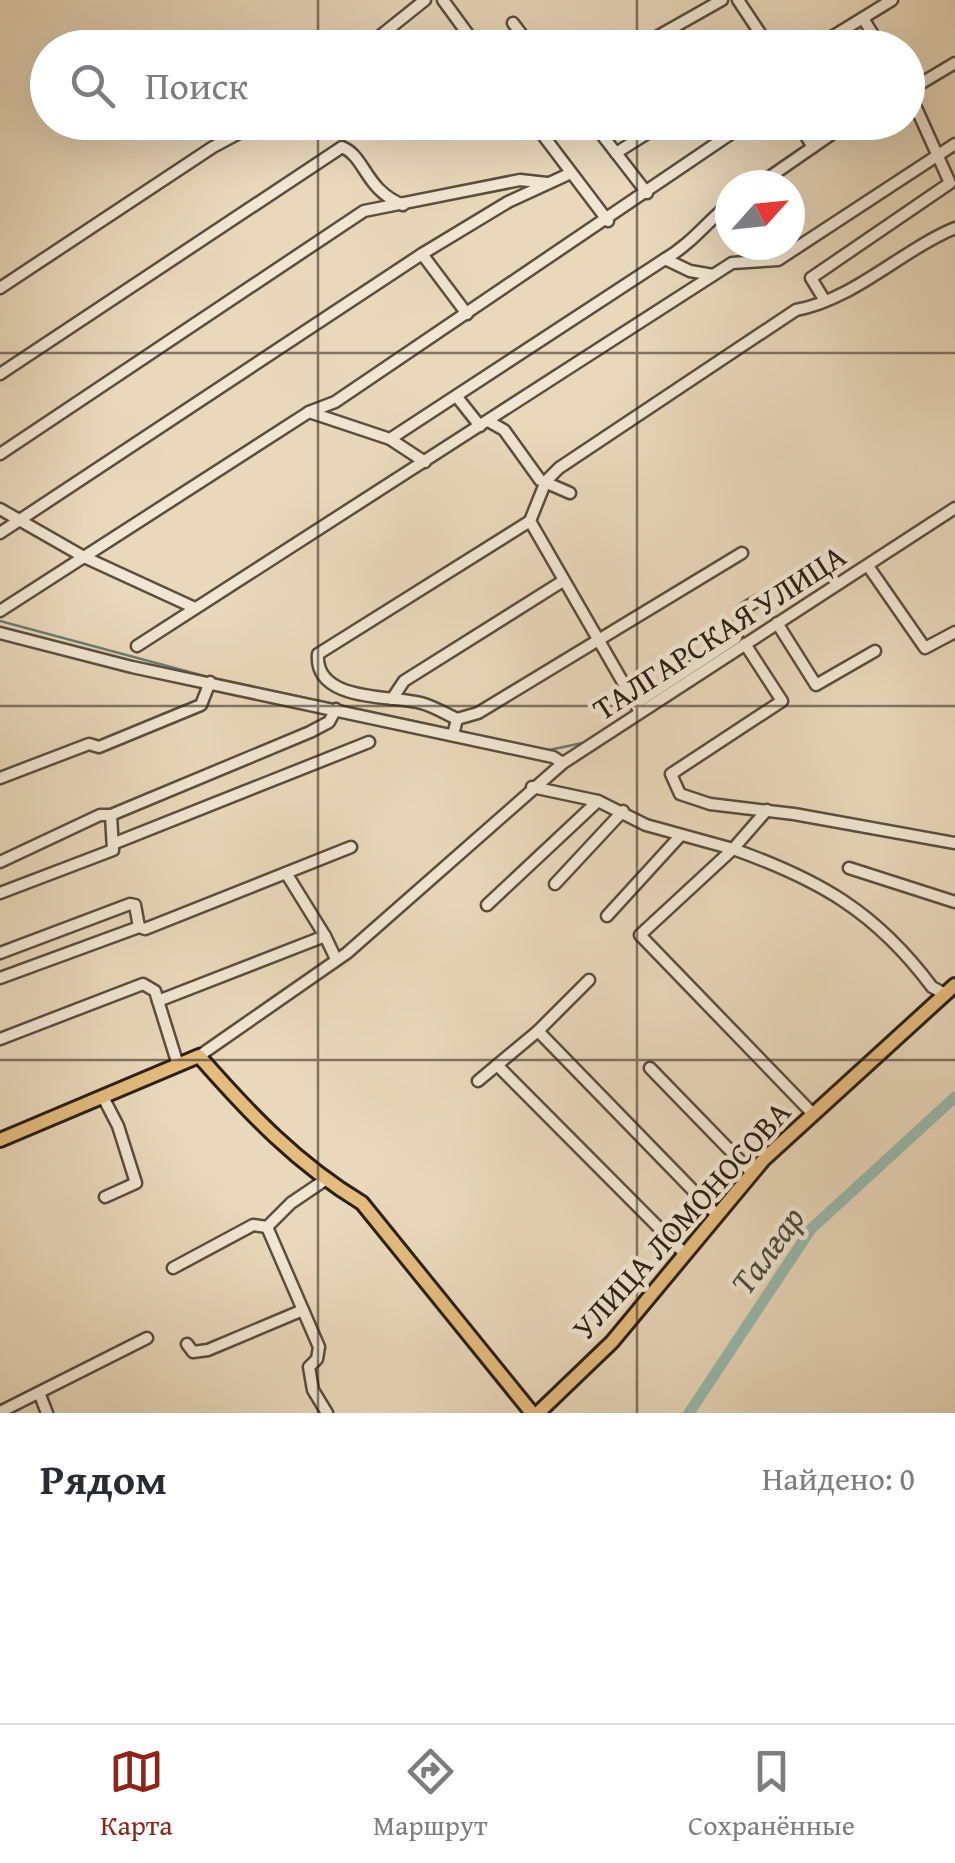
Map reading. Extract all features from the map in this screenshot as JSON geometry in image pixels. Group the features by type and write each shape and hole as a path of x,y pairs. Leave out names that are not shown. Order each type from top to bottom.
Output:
{"main road":[{"name":"УЛИЦА ЛОМОНОСОВА","path":"535,1413 612,1342 752,1173 950,989"},
{"path":"0,1140 199,1056 270,1136 325,1180 362,1202 535,1413"}],"street":[{"path":"388,30 425,0"},
{"path":"443,0 465,30"},
{"path":"669,30 722,0"},
{"path":"738,0 758,30"},
{"path":"843,30 892,0"},
{"path":"863,18 870,30"},
{"path":"513,23 518,30"},
{"path":"925,81 955,62"},
{"path":"825,301 811,278 950,183 925,127"},
{"path":"0,288 226,140"},
{"path":"547,140 608,221"},
{"path":"606,140 647,193"},
{"path":"616,153 637,140"},
{"path":"0,611 309,412 335,402 608,221 722,140"},
{"path":"809,140 813,147"},
{"path":"780,170 823,140"},
{"path":"137,646 732,263 778,260 955,144"},
{"path":"0,374 342,147 351,151 376,192 402,206"},
{"path":"0,532 422,254 572,173"},
{"path":"0,454 364,211 520,180 548,184"},
{"path":"390,438 665,259 695,238 715,214"},
{"path":"455,728 424,704 330,684 317,664 318,654 530,521 546,481 558,468 796,310 825,301 924,240 955,228"},
{"path":"422,254 467,314"},
{"path":"665,259 690,271 714,275"},
{"path":"457,397 484,424 504,430 540,480 570,493"},
{"path":"309,412 390,438 425,462"},
{"name":"ТАЛГАРСКАЯ УЛИЦА","path":"199,1056 336,959 563,763 638,709 955,508"},
{"path":"0,509 84,556 195,608"},
{"path":"530,521 638,709 736,638 742,610 758,600"},
{"path":"455,728 742,553"},
{"path":"868,566 924,648 955,632"},
{"path":"392,699 404,681 563,581"},
{"path":"778,622 816,685 875,651"},
{"path":"0,633 336,709 455,728 563,763"},
{"path":"745,644 782,702 670,777 680,794 690,800 955,843"},
{"path":"0,778 88,744 99,747 201,705 210,682"},
{"path":"0,862 100,815 111,815 310,732 329,722 336,709"},
{"path":"115,843 368,742"},
{"path":"532,787 598,801 646,825 732,849 782,868 866,914 932,987 950,989"},
{"path":"487,905 598,801"},
{"path":"767,810 732,849 640,935 812,1114"},
{"path":"555,884 622,811"},
{"path":"0,893 113,850 111,815"},
{"path":"607,916 681,834"},
{"path":"0,978 139,926 145,928 351,847"},
{"path":"849,868 955,902"},
{"path":"286,873 336,959"},
{"path":"0,953 130,904 135,905 139,926"},
{"path":"158,1001 325,936"},
{"path":"478,1081 589,980"},
{"path":"0,1039 142,984 155,992 178,1065"},
{"path":"538,1030 717,1215"},
{"path":"497,1065 685,1254"},
{"path":"650,1068 752,1173"},
{"path":"103,1097 118,1126 136,1183 105,1197"},
{"path":"267,1227 290,1203 325,1180"},
{"path":"173,1268 253,1225 267,1227"},
{"path":"267,1227 318,1346 317,1359 309,1367 313,1390 327,1413"},
{"path":"187,1344 194,1352 208,1350 303,1310"},
{"path":"0,1412 147,1338"},
{"path":"40,1395 48,1413"}],"waterway":[{"path":"837,579 955,502"},
{"path":"0,621 208,677 451,729"},
{"path":"458,731 549,750 587,742"},
{"name":"Талғар","path":"689,1413 811,1229 955,1097"}]}
